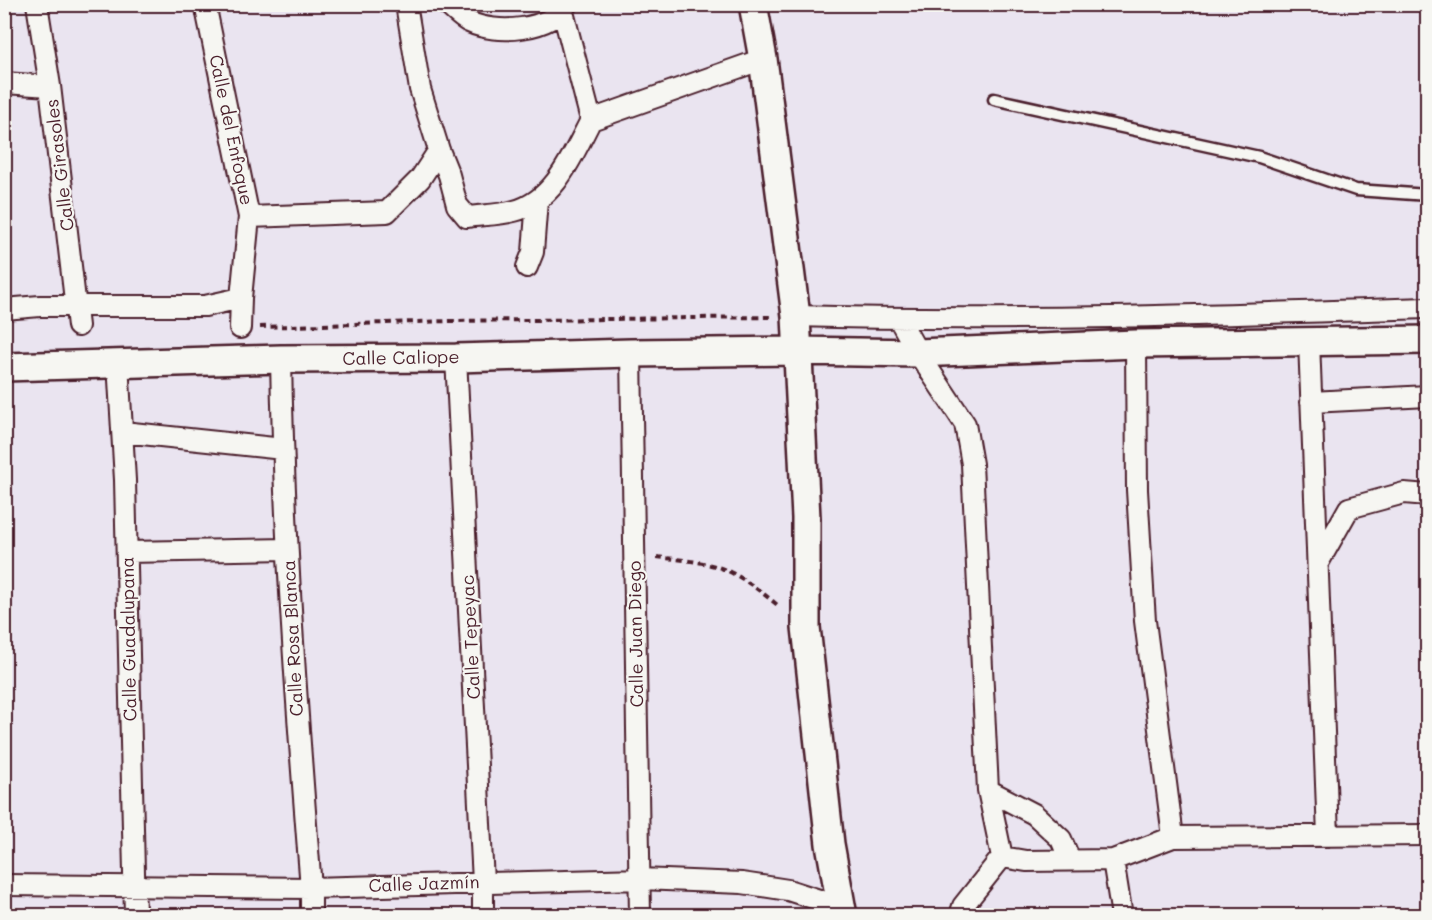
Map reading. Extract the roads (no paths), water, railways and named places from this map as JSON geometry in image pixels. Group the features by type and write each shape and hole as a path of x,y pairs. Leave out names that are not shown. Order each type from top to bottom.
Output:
{"street":[{"name":"Calle Girasoles","path":"37,4 50,86 78,327"},
{"name":"Calle del Enfoque","path":"205,4 249,217 240,327"},
{"path":"406,4 420,89 439,150 450,175 457,205 467,217 515,211 537,200 555,184 591,120 763,59"},
{"path":"446,4 469,22 506,29 538,24 563,7 591,120"},
{"path":"753,4 763,59 796,316 806,518 806,627 830,844 842,911"},
{"path":"4,83 50,86"},
{"path":"249,217 387,212 420,179 439,150"},
{"path":"527,267 533,252 537,200"},
{"path":"4,309 40,306 205,306 241,298"},
{"path":"796,316 899,319 1133,317 1428,308"},
{"path":"899,319 964,424 972,464 988,790 1002,857"},
{"name":"Calle Caliope","path":"4,367 281,359 456,358 631,353 797,351 918,353 1136,345 1428,340"},
{"path":"1309,341 1328,836"},
{"path":"1136,345 1137,490 1145,621 1173,837"},
{"name":"Calle Juan Diego","path":"631,353 640,915"},
{"name":"Calle Tepeyac","path":"456,358 483,915"},
{"name":"Calle Rosa Blanca","path":"281,359 292,654 311,888 311,915"},
{"name":"Calle Guadalupana","path":"118,363 127,552 135,915"},
{"path":"1311,402 1428,396"},
{"path":"123,432 283,449"},
{"path":"1317,563 1349,508 1404,493 1428,495"},
{"path":"127,552 287,549"},
{"path":"988,790 1034,814 1061,839 1070,860"},
{"path":"1002,857 1026,861 1113,860 1173,837 1428,835"},
{"path":"960,915 963,906 1002,857"},
{"path":"1113,860 1120,912"},
{"name":"Calle Jazmín","path":"4,885 311,888 640,879 765,886 789,890 842,911"}],"lane":[{"path":"994,99 1259,157 1356,190 1428,195"}]}
